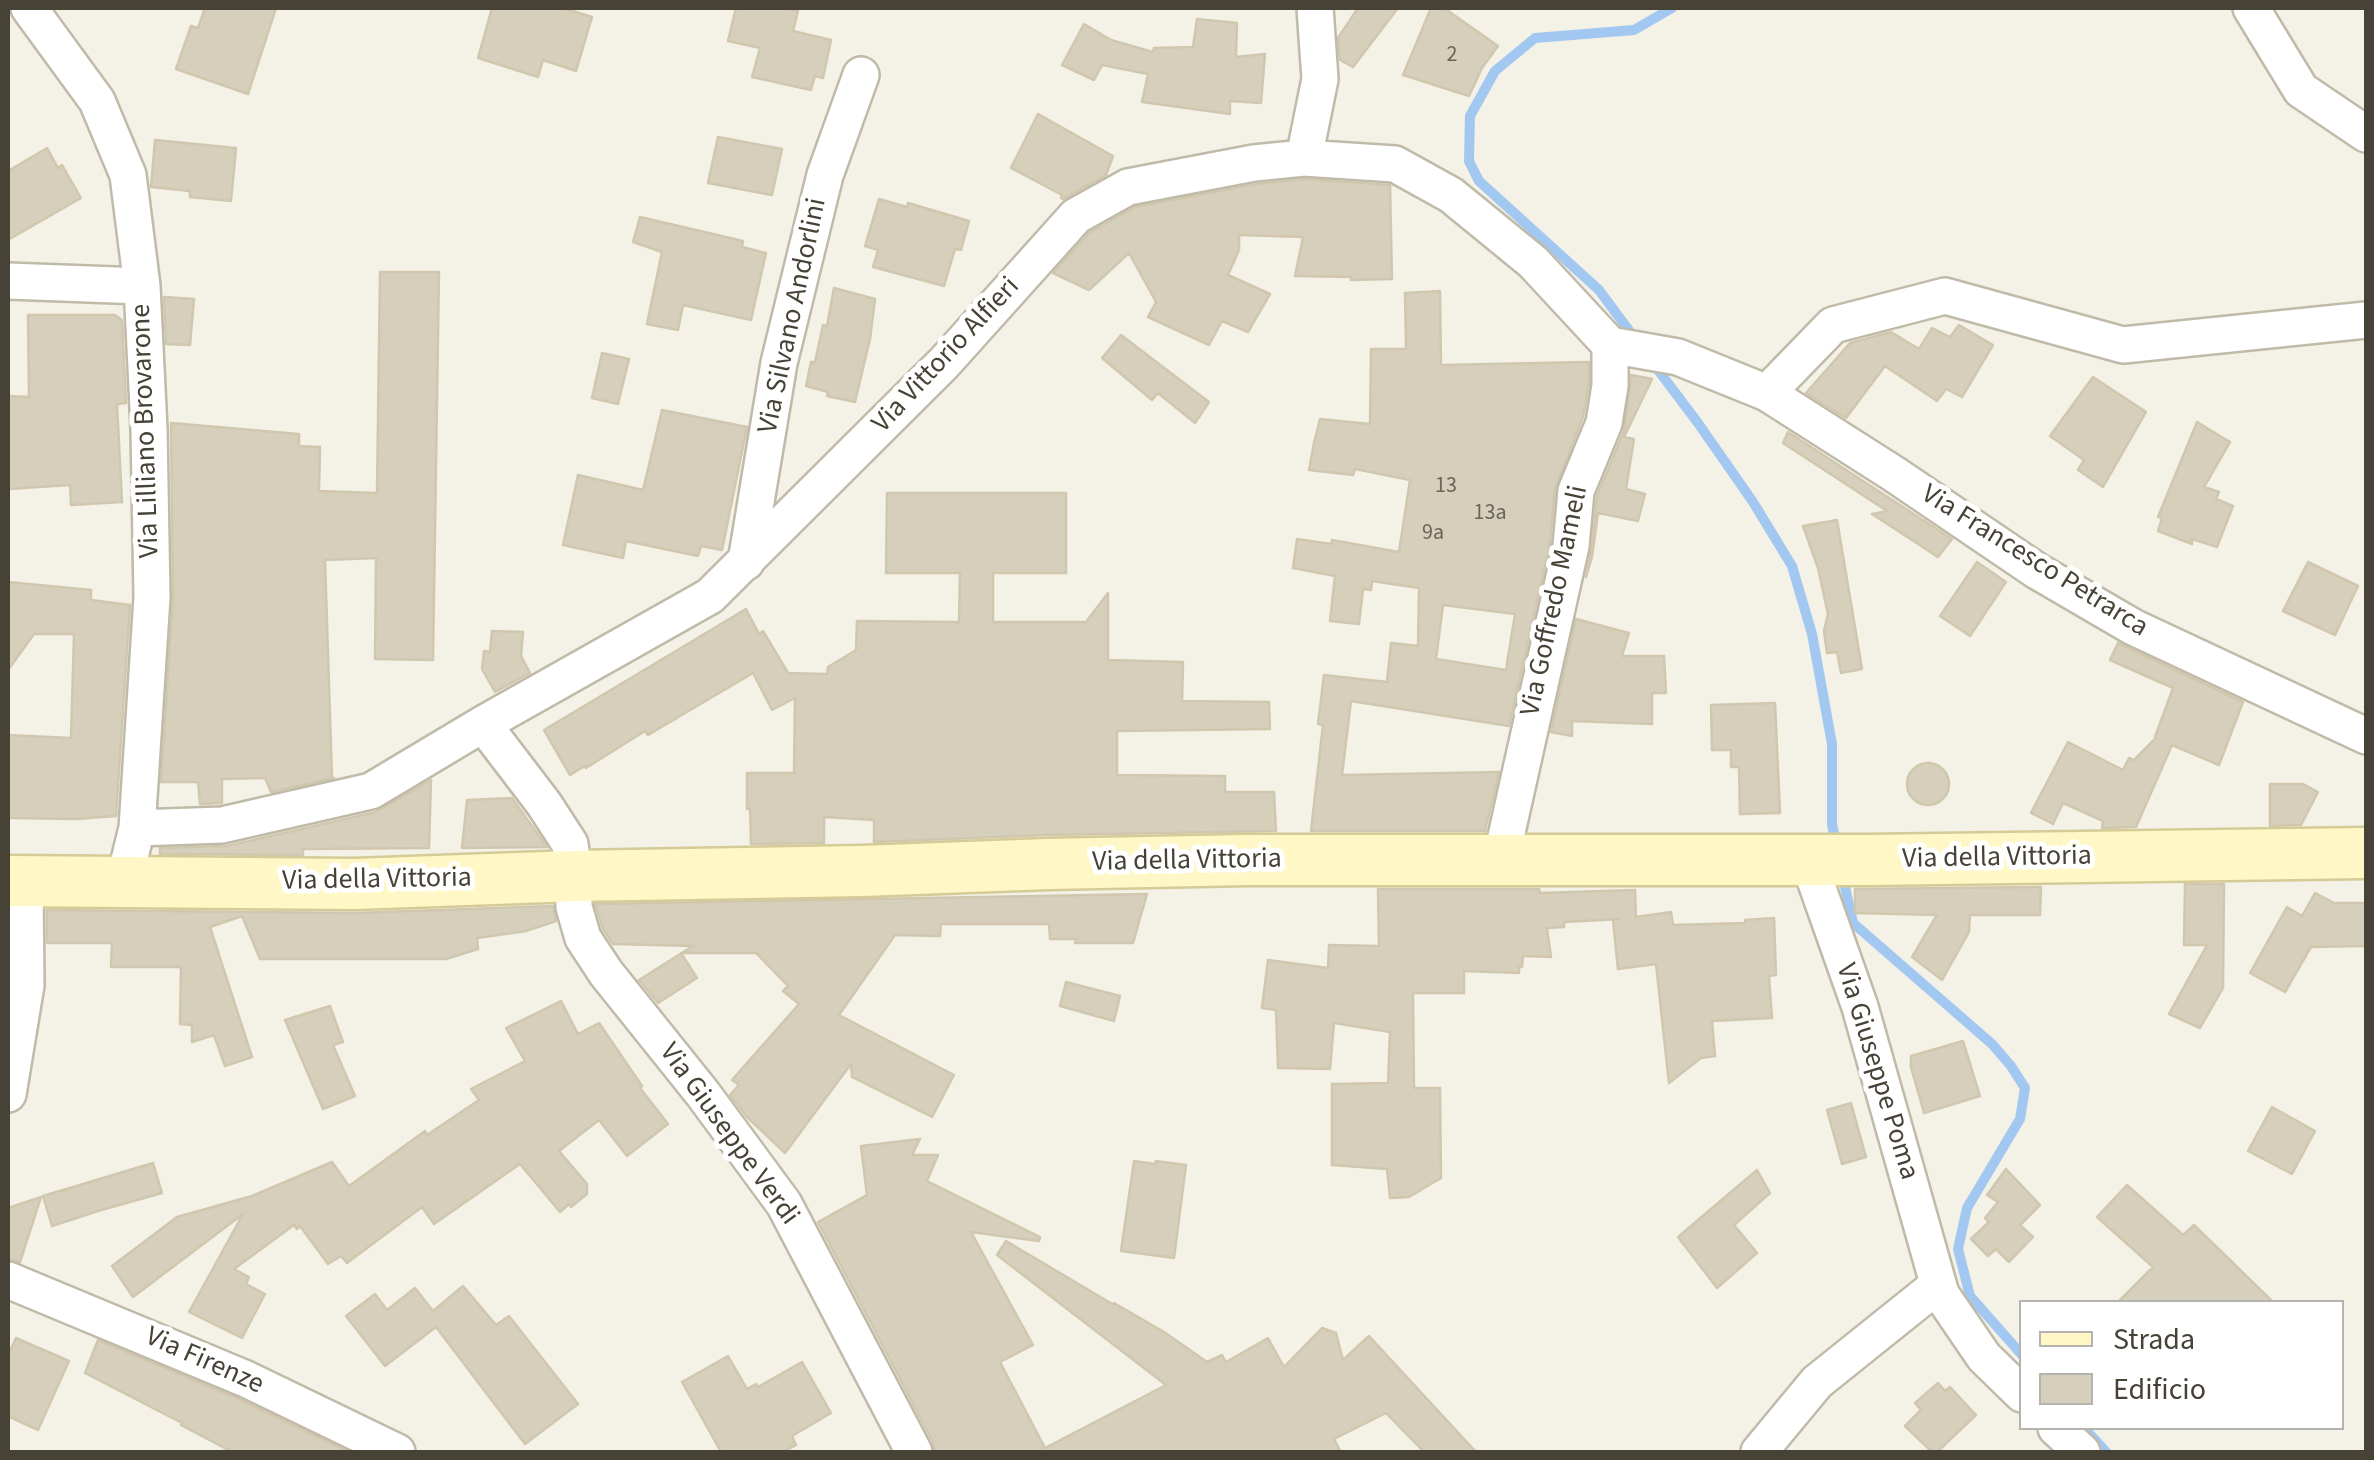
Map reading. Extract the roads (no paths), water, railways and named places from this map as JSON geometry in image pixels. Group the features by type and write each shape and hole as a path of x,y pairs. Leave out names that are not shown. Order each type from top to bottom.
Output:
{"street":[{"name":"Via Lilliano Brovarone","path":"29,8 98,101 128,175 142,286 150,429 152,597 136,828 124,882"},
{"path":"1304,158 1320,79 1316,8"},
{"path":"2251,8 2302,90 2366,134"},
{"name":"Via Silvano Andorlini","path":"746,562 779,364 825,175 860,75"},
{"name":"Via Vittorio Alfieri","path":"136,828 222,825 372,791 482,724 710,596 944,364 1076,216 1128,188 1304,158 1395,164 1451,195 1533,262 1610,345"},
{"path":"8,281 142,286"},
{"path":"1610,345 1678,357 1767,393 1833,325 1945,296 2123,345 2366,320"},
{"name":"Via Goffredo Mameli","path":"1501,859 1571,546 1576,492 1604,422 1610,386 1610,345"},
{"name":"Via Francesco Petrarca","path":"1767,393 2037,570 2133,626 2366,736"},
{"name":"Via Giuseppe Verdi","path":"482,724 570,844 574,907 583,938 784,1204 914,1452"},
{"name":"Via della Vittoria","path":"16,880 355,884 1066,864 2366,853"},
{"name":"Via Giuseppe Poma","path":"1837,860 1860,1008 1941,1294 1984,1358 2019,1391"},
{"path":"8,1094 26,985 16,880"},
{"name":"Via Firenze","path":"8,1280 246,1379 397,1452"},
{"path":"1759,1452 1817,1382 1938,1285"},
{"path":"2058,1430 2082,1452"}],"waterway":[{"path":"1636,340 1599,290 1479,181 1469,161 1470,116 1495,71 1535,38 1634,30 1672,8"},
{"path":"1652,362 1753,502 1792,566 1812,634 1832,744 1832,825 1837,846"},
{"path":"1842,873 1853,923 1992,1044 2025,1088 2020,1119 1967,1208 1958,1249 1970,1296 2019,1352"},
{"path":"2086,1430 2106,1452"}]}
